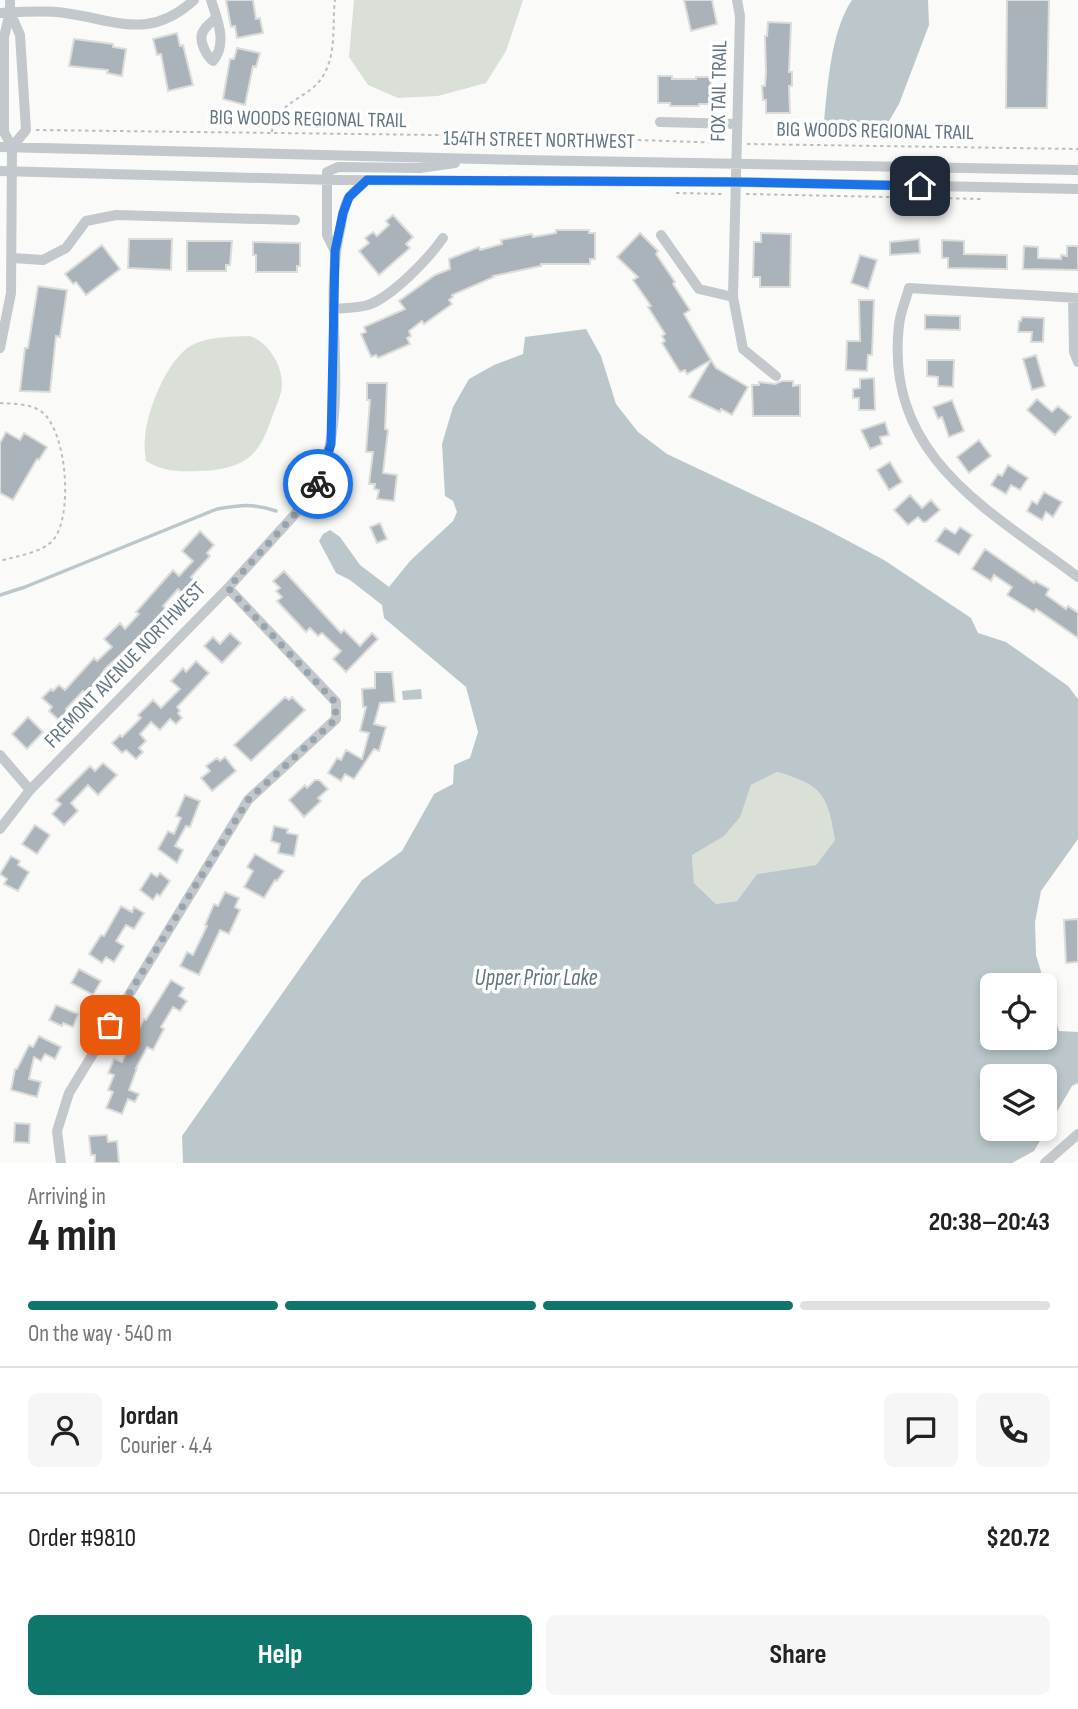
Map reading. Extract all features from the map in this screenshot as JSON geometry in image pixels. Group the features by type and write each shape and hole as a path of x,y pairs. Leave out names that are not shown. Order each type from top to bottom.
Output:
{"street":[{"path":"0,348 13,258 12,172 4,132 5,13 10,0"},
{"path":"5,13 56,12 116,24 137,25 160,21 179,13 194,0"},
{"path":"211,0 216,18"},
{"name":"FOX TAIL TRAIL","path":"737,0 740,16 733,297 743,349 776,376"},
{"path":"5,13 20,35 26,130 6,147"},
{"path":"660,122 737,124"},
{"name":"154TH STREET NORTHWEST","path":"6,147 1078,170"},
{"path":"326,180 327,172 338,167 420,168 486,159"},
{"name":"154TH STREET NORTHWEST","path":"0,171 326,180 736,182 1078,189"},
{"name":"FREMONT AVENUE NORTHWEST","path":"326,180 327,235 335,251"},
{"name":"FREMONT AVENUE NORTHWEST","path":"0,829 30,790 228,588 317,487 327,461 332,433 335,251 349,197 367,180"},
{"path":"13,258 43,260 66,248 86,222 116,215 295,220"},
{"path":"661,235 699,289 733,297"},
{"path":"335,309 369,305 398,286 432,253 443,238"},
{"path":"1078,362 1074,352 1075,298 909,288 899,323 898,366 908,414 938,465 966,494 1078,577"},
{"path":"61,1163 57,1131 69,1093 248,800 336,719 335,702 228,588"},
{"path":"0,755 30,790"},
{"path":"1045,1163 1078,1134"}],"path":[{"path":"272,132 279,115 290,103 321,80 327,69 335,33 335,0"},
{"name":"BIG WOODS REGIONAL TRAIL","path":"26,130 517,136 737,144 1078,149"},
{"path":"0,403 28,405 42,412 56,430 65,462 61,528 52,541 29,553 0,561"}],"shaded area":[{"path":"354,0 523,0 506,51 486,83 438,96 398,98 368,85 349,57"},
{"path":"250,336 264,345 275,358 282,384 268,428 257,449 237,464 210,470 170,470 146,461 145,442 149,415 159,387 174,362 183,352 199,342"},
{"path":"777,772 805,782 820,794 829,812 835,840 816,865 757,874 737,901 716,904 694,883 692,854 731,828 751,785"}],"water":[{"path":"852,0 928,0 929,25 899,104 889,121 824,121 835,42"},
{"name":"Upper Prior Lake","path":"586,329 601,356 616,404 638,432 667,454 820,526 884,560 971,618 978,633 1006,642 1068,686 1078,699 1078,839 1041,891 1035,922 1036,955 1041,973 980,973 980,1050 1057,1050 1057,1024 1059,1031 1078,1032 1078,1083 1072,1086 1057,1112 1057,1064 980,1064 980,1141 1040,1141 1034,1151 1012,1163 183,1163 182,1136 362,880 402,851 434,794 453,784 454,765 470,758 478,732 466,687 384,618 382,605 350,580 336,573 319,541 323,534 330,530 340,537 360,565 389,587 410,561 453,521 457,512 453,501 445,496 442,444 453,407 469,379 494,365 523,354 525,337","holes":["777,772 792,777 820,794 829,812 835,840 816,865 757,874 737,901 716,904 694,883 692,855 724,836 740,817 751,785"]},
{"path":"421,689 422,699 403,700 402,691"}],"building":[{"path":"226,0 253,0 256,19 260,18 263,33 237,38 235,26 231,27"},
{"path":"684,0 712,0 717,24 691,31"},
{"path":"1007,0 1049,0 1047,108 1006,108"},
{"path":"768,22 791,23 790,113 766,113 762,86 765,86 765,36"},
{"path":"177,33 180,46 183,45 193,85 168,91 161,54 157,55 153,39"},
{"path":"74,39 113,44 113,47 126,49 122,76 107,73 108,70 69,66"},
{"path":"237,48 260,53 256,67 253,66 245,105 223,99 230,59 234,59"},
{"path":"658,76 672,76 672,79 711,77 711,104 670,106 670,103 658,103"},
{"path":"393,215 413,237 406,244 410,248 379,275 359,251 369,243 365,238 373,232 377,236 389,225 386,221"},
{"path":"556,230 589,230 589,233 595,233 595,259 590,259 590,264 541,264 493,276 452,295 449,300 452,304 409,331 411,336 407,338 410,344 378,358 376,355 371,357 361,334 366,332 364,327 405,309 399,301 435,275 450,269 449,259 479,247 480,250 502,244 501,240 556,233"},
{"path":"640,233 658,251 656,254 690,310 684,314 711,360 687,374 685,370 680,372 662,343 665,341 662,336 665,334 648,307 651,306 633,280 638,277 617,257"},
{"path":"761,233 791,234 790,287 760,287 760,277 753,277 754,242 761,242"},
{"path":"129,239 172,239 171,270 128,268"},
{"path":"919,239 920,253 890,255 890,242"},
{"path":"942,240 964,241 964,254 1007,255 1007,269 948,268 948,258 942,258"},
{"path":"187,241 232,241 230,265 226,265 226,271 187,271"},
{"path":"253,242 300,243 300,266 297,266 297,272 256,272"},
{"path":"102,245 120,269 86,295 76,282 73,284 65,274"},
{"path":"1024,246 1038,247 1038,258 1061,259 1061,255 1067,256 1067,246 1078,246 1078,270 1023,269"},
{"path":"860,255 877,260 868,289 851,283"},
{"path":"38,286 67,290 60,337 56,336 50,392 20,391 25,348 28,348"},
{"path":"859,300 874,300 872,355 868,355 867,371 846,370 847,341 860,341"},
{"path":"925,315 960,316 960,330 925,329"},
{"path":"1022,317 1044,318 1043,342 1031,342 1032,332 1018,332"},
{"path":"1036,355 1045,386 1032,390 1023,359"},
{"path":"711,360 716,368 748,387 732,415 689,397"},
{"path":"927,360 954,360 953,387 938,386 938,377 927,376"},
{"path":"874,378 875,410 859,410 859,398 853,398 853,389 860,388 860,379"},
{"path":"793,381 793,386 800,385 800,416 753,416 752,385"},
{"path":"367,383 387,383 385,429 388,430 383,473 397,475 394,501 377,499 379,490 374,489 375,484 369,484 373,452 366,452 370,400 367,400"},
{"path":"1037,399 1052,412 1058,406 1071,417 1055,435 1027,410"},
{"path":"952,400 964,431 949,437 942,417 938,419 933,407"},
{"path":"885,422 889,435 880,437 882,444 870,449 861,430"},
{"path":"6,432 20,440 24,433 47,447 13,500 0,493 0,443"},
{"path":"979,440 991,456 969,473 957,457"},
{"path":"890,462 902,482 889,490 877,470"},
{"path":"1008,465 1028,478 1020,490 1011,485 1006,494 991,485 998,474 1002,476"},
{"path":"1044,492 1062,502 1053,517 1046,512 1042,520 1027,511 1032,501 1037,504"},
{"path":"910,495 922,508 931,500 940,510 926,522 918,517 908,525 894,510"},
{"path":"380,523 387,539 377,543 370,527"},
{"path":"960,527 972,535 959,555 936,541 945,528 955,534"},
{"path":"200,531 214,545 207,553 210,556 191,577 195,580 182,593 178,589 145,632 105,669 87,695 83,691 66,709 69,711 60,721 49,711 52,707 42,698 59,685 65,690 94,658 97,661 112,647 104,639 120,623 125,629 139,614 136,612 173,570 179,576 193,561 182,551"},
{"path":"985,549 1034,583 1035,581 1049,589 1046,595 1066,609 1068,606 1078,613 1078,638 1036,609 1034,612 1007,595 1012,587 994,575 991,581 972,569"},
{"path":"284,571 341,633 344,630 360,646 372,633 378,639 346,672 333,659 341,651 322,633 318,636 310,628 306,632 277,601 282,597 276,591 280,588 273,581"},
{"path":"230,633 241,643 222,663 204,646 213,637 220,644"},
{"path":"196,661 209,673 177,707 182,718 176,724 170,719 160,730 151,722 140,734 146,741 139,748 143,752 136,759 126,750 122,753 112,743 141,718 138,715 153,700 161,708 180,689 171,681 183,668 186,672"},
{"path":"375,672 392,672 395,702 380,703 374,724 386,727 379,751 374,749 354,779 345,774 341,781 328,773 337,758 341,760 346,750 362,759 369,733 360,731 366,707 363,707 362,689 375,688"},
{"path":"285,697 289,700 292,697 305,710 251,761 234,745"},
{"path":"28,717 43,732 27,749 12,734"},
{"path":"225,757 236,771 212,791 201,778 210,771 206,766 217,758 220,761"},
{"path":"103,763 117,775 98,795 88,785 71,803 78,811 64,825 52,814 61,804 56,800 90,766 95,771"},
{"path":"315,780 319,780 328,789 318,798 321,801 304,817 289,800 305,785 307,788"},
{"path":"185,795 200,801 190,827 186,826 175,846 183,850 177,863 158,849 168,831 174,834 181,818 176,816"},
{"path":"35,825 50,835 37,854 22,844"},
{"path":"274,826 288,829 287,833 298,835 294,856 278,853 280,844 271,841"},
{"path":"255,854 284,871 264,898 244,887 253,871 247,867"},
{"path":"11,856 20,861 18,865 29,872 18,891 4,884 7,879 0,874"},
{"path":"151,873 157,877 160,873 170,881 160,896 157,894 153,900 140,890"},
{"path":"225,892 239,898 235,907 240,910 229,934 220,930 199,975 180,966 187,952 193,955 214,904 218,906"},
{"path":"121,906 132,912 134,907 144,913 134,929 126,925 116,941 124,946 114,962 106,957 102,963 89,954 101,935 104,936"},
{"path":"1078,919 1078,962 1066,963 1064,920"},
{"path":"79,969 101,981 93,995 71,983"},
{"path":"171,980 184,988 179,996 187,1001 180,1011 173,1007 161,1027 164,1029 153,1050 147,1047 136,1068 129,1090 139,1094 135,1102 128,1099 122,1114 106,1108 113,1092 108,1090 114,1075 108,1073 114,1059 122,1062 144,1019 146,1020"},
{"path":"56,1005 78,1014 73,1027 63,1023 62,1026 49,1020"},
{"path":"39,1036 61,1047 55,1059 45,1054 41,1061 34,1057 29,1079 41,1082 37,1097 11,1090 15,1069 29,1045 33,1047"},
{"path":"15,1123 30,1124 29,1143 14,1142"},
{"path":"107,1135 108,1142 117,1141 119,1163 95,1163 95,1155 91,1155 89,1136"}],"waterway":[{"path":"0,595 217,509 246,505 276,511"}],"way so far":[{"path":"110,1025 248,800 336,719 335,702 228,588 306,502 318,484"}],"route":[{"path":"318,484 331,444 335,251 349,197 367,180 920,186"}]}
